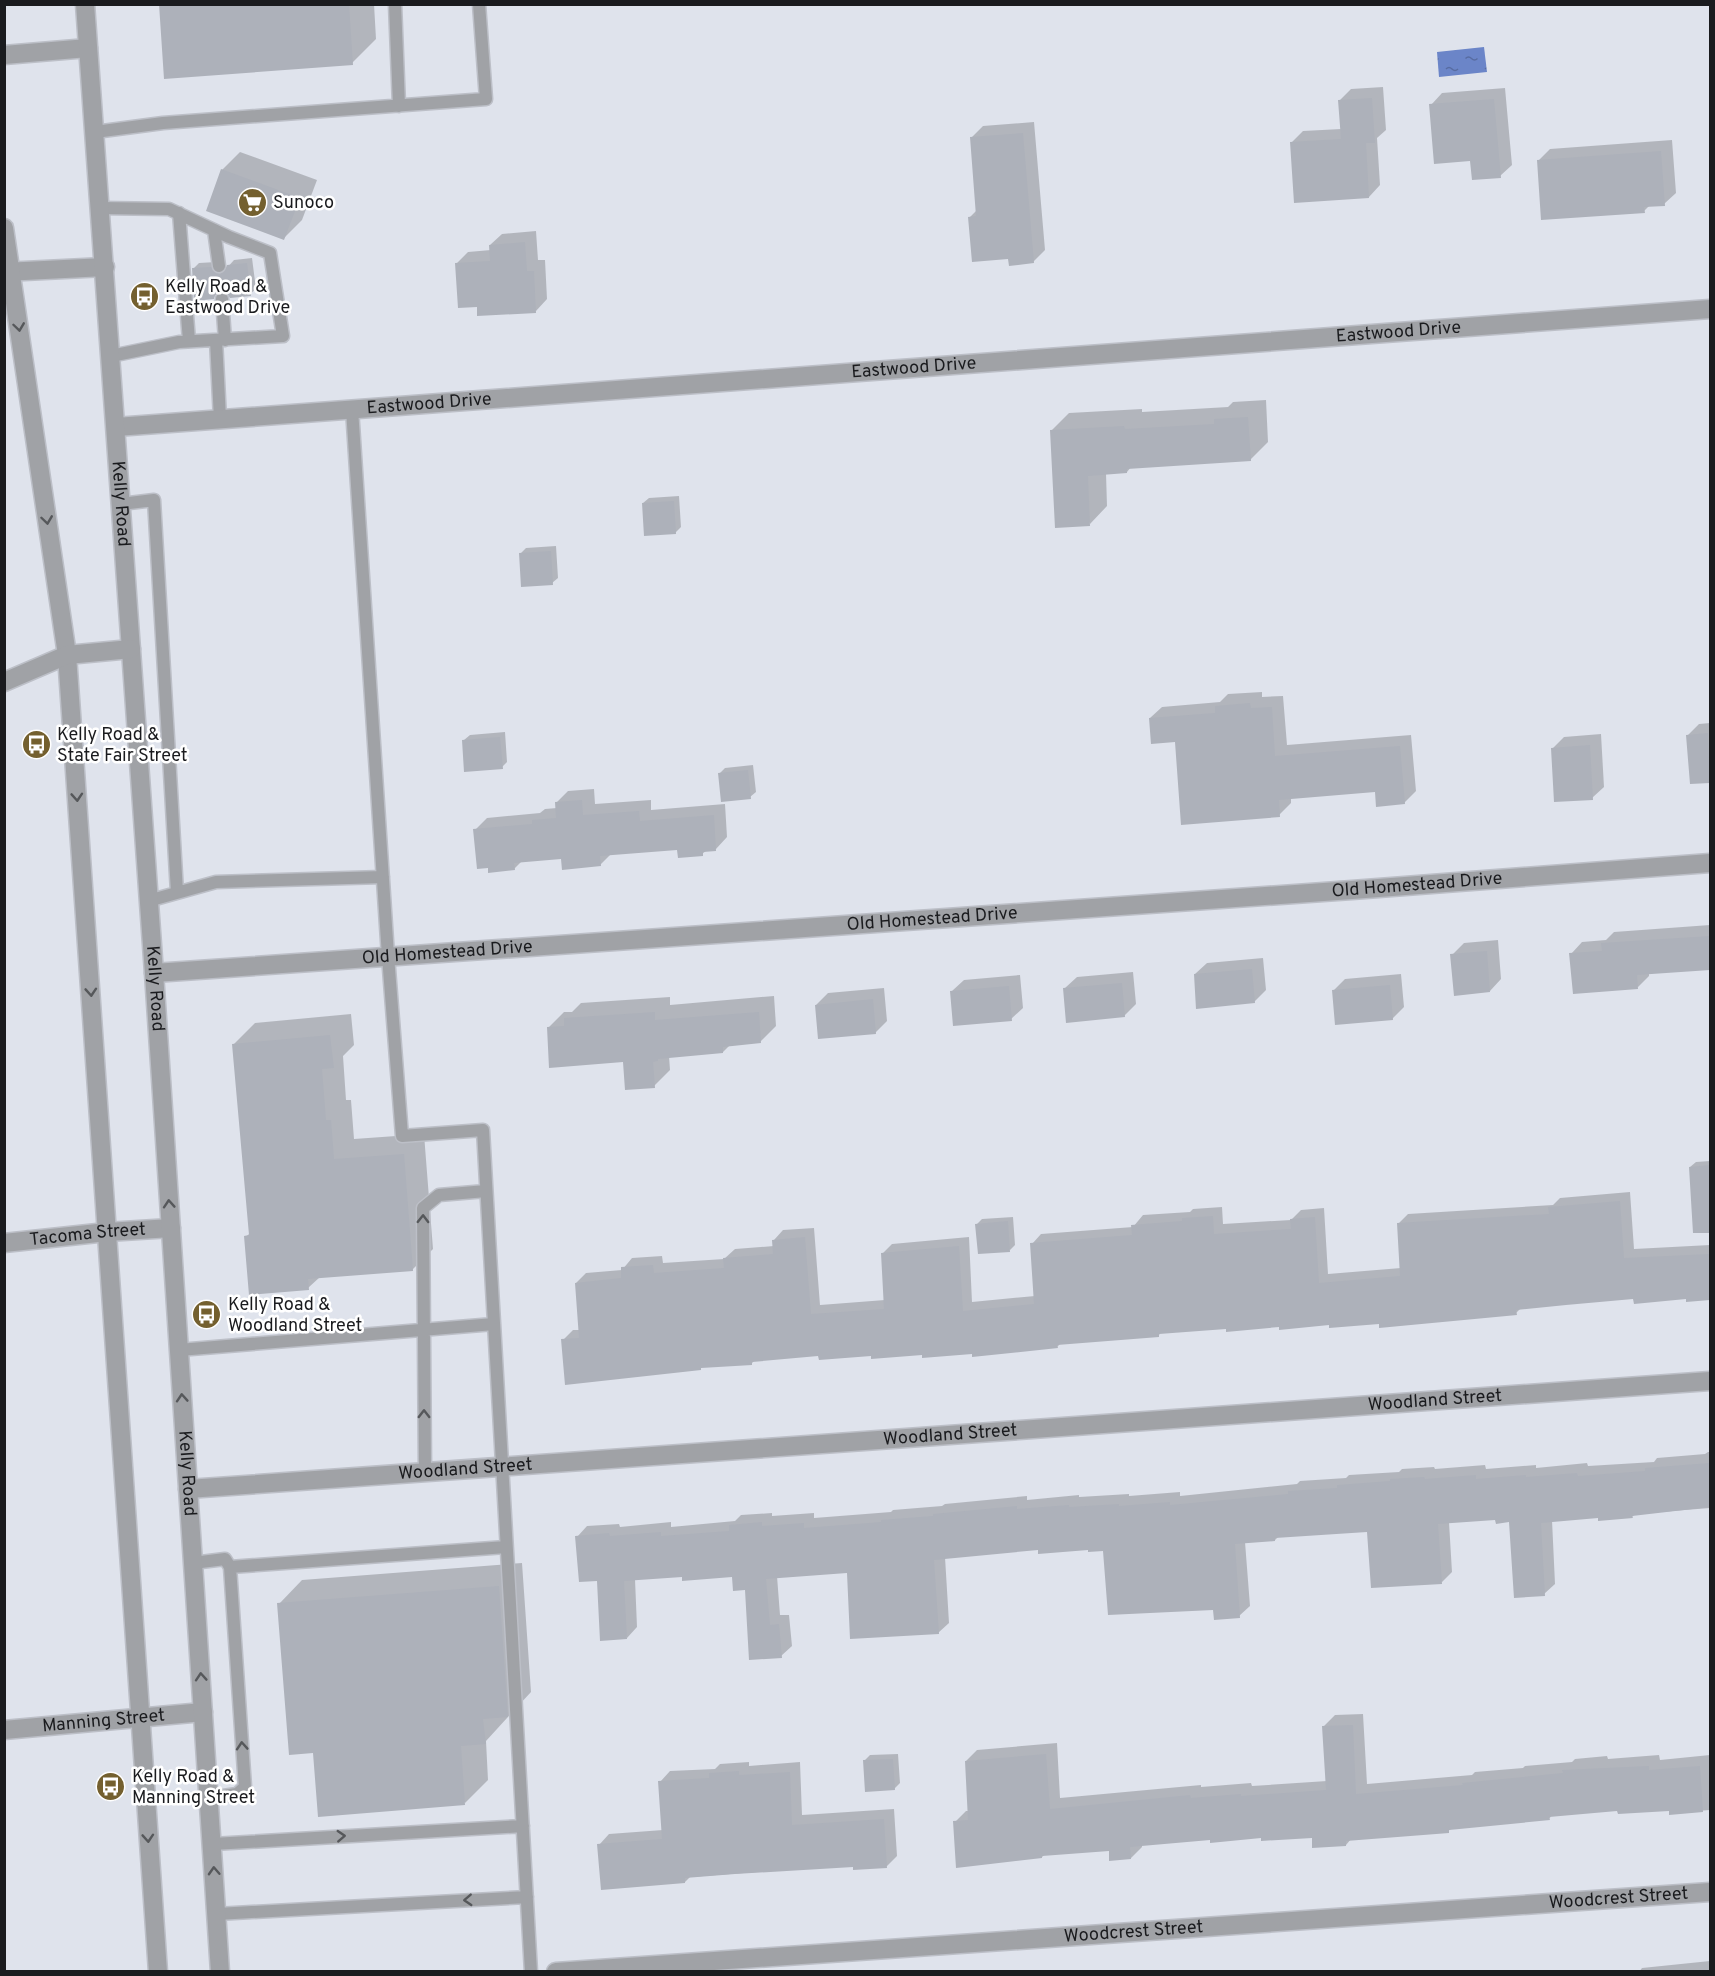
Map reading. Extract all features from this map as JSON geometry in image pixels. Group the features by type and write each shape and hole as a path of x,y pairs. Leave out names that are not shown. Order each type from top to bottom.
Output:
{"street":[{"name":"Kelly Road","path":"85,4 154,973 220,1971"},
{"path":"4,55 88,48"},
{"path":"4,228 8,272 67,655 158,1971"},
{"path":"8,272 105,267"},
{"name":"Eastwood Drive","path":"116,427 1710,309"},
{"path":"4,682 67,655 130,649"},
{"name":"Old Homestead Drive","path":"154,973 1340,891 1710,863"},
{"name":"Tacoma Street","path":"4,1243 171,1228"},
{"name":"Woodland Street","path":"188,1489 1710,1381"},
{"name":"Manning Street","path":"4,1730 203,1712"},
{"name":"Woodcrest Street","path":"556,1971 1710,1892"}],"lane":[{"path":"395,4 399,106"},
{"path":"95,132 163,123 486,99 479,4"},
{"path":"100,208 169,208 270,253 283,336 179,342 111,356"},
{"path":"179,213 189,342"},
{"path":"214,230 219,266"},
{"path":"220,419 222,298"},
{"path":"352,409 402,1136 483,1130 531,1971"},
{"path":"121,504 154,501 177,892"},
{"path":"148,901 216,882 383,877"},
{"path":"425,1472 423,1209 439,1195 486,1191"},
{"path":"179,1350 494,1324"},
{"path":"230,1567 506,1547"},
{"path":"193,1563 225,1559 230,1567 245,1787 237,1794 209,1798"},
{"path":"213,1844 523,1826"},
{"path":"217,1914 527,1897"}],"water":[{"path":"1484,47 1487,72 1439,77 1437,52"}],"building":[{"path":"159,4 349,4 353,65 164,79"},
{"path":"1372,98 1375,143 1366,143 1369,198 1294,203 1290,142 1341,139 1338,100"},
{"path":"1494,99 1501,178 1472,180 1470,161 1434,164 1429,104"},
{"path":"1023,133 1034,263 1009,266 1008,259 972,262 968,217 976,216 970,137"},
{"path":"1661,151 1665,206 1644,207 1645,213 1541,220 1537,160"},
{"path":"221,169 300,198 284,240 206,211"},
{"path":"525,242 527,271 534,271 536,313 477,316 477,307 458,308 455,263 490,261 489,245"},
{"path":"247,263 251,296 230,298 226,292 221,291 215,295 214,299 194,301 192,268 211,267 213,271 220,274 224,272 227,265"},
{"path":"1248,417 1251,461 1127,469 1127,473 1088,476 1090,526 1055,528 1050,430 1214,424 1214,419"},
{"path":"674,501 676,534 644,536 642,503"},
{"path":"551,551 553,585 521,587 519,553"},
{"path":"1250,703 1251,708 1272,707 1275,756 1400,746 1405,804 1376,807 1375,792 1279,800 1280,817 1181,825 1175,742 1151,744 1149,718 1215,713 1215,706"},
{"path":"1708,733 1710,783 1690,784 1686,735"},
{"path":"500,737 503,769 464,772 462,740"},
{"path":"1590,745 1593,800 1554,802 1551,748"},
{"path":"748,770 751,799 721,802 718,773"},
{"path":"582,800 583,815 639,811 640,821 714,815 716,851 703,852 703,856 678,858 677,850 600,856 601,866 562,870 561,859 514,863 515,870 488,873 488,868 477,869 473,829 532,824 532,820 556,818 555,802"},
{"path":"1710,936 1710,970 1637,975 1638,989 1573,994 1569,953 1602,951 1601,943"},
{"path":"1487,951 1490,992 1454,996 1450,954"},
{"path":"1252,969 1255,1003 1196,1009 1194,974"},
{"path":"1122,983 1125,1017 1066,1023 1063,988"},
{"path":"1390,985 1393,1020 1335,1025 1332,990"},
{"path":"1009,986 1012,1021 953,1026 950,991"},
{"path":"873,999 876,1034 818,1039 815,1005"},
{"path":"655,1012 655,1020 759,1012 761,1043 723,1047 723,1053 658,1059 653,1062 655,1088 625,1090 623,1062 549,1068 547,1027 564,1026 564,1018"},
{"path":"330,1035 334,1068 322,1069 326,1120 331,1120 334,1159 404,1154 413,1271 308,1279 309,1290 249,1295 244,1236 249,1235 232,1044"},
{"path":"1710,1165 1710,1233 1693,1233 1689,1167"},
{"path":"1620,1201 1624,1258 1710,1254 1710,1300 1686,1302 1686,1299 1634,1304 1633,1299 1516,1310 1517,1315 1379,1328 1379,1324 1329,1328 1329,1325 1279,1330 1279,1327 1226,1332 1226,1329 1159,1334 1159,1337 1057,1345 1058,1348 972,1357 972,1354 922,1358 922,1355 819,1360 818,1356 565,1385 561,1339 579,1338 575,1283 621,1278 621,1267 653,1265 654,1273 724,1268 723,1258 773,1254 772,1240 805,1237 811,1314 884,1309 881,1253 959,1246 963,1311 1034,1304 1030,1243 1132,1235 1131,1225 1213,1216 1214,1234 1291,1229 1290,1219 1315,1217 1319,1283 1400,1276 1397,1223 1549,1214 1548,1207"},
{"path":"1008,1221 1010,1252 978,1254 975,1224"},
{"path":"1710,1463 1710,1507 1632,1516 1633,1518 1598,1521 1598,1518 1541,1523 1545,1596 1514,1598 1509,1522 1496,1524 1495,1520 1438,1524 1442,1584 1371,1588 1367,1532 1275,1538 1275,1541 1235,1544 1240,1618 1214,1620 1213,1610 1108,1615 1103,1551 1038,1554 1038,1550 934,1560 939,1634 850,1639 847,1573 766,1579 770,1625 779,1624 782,1658 749,1660 745,1590 733,1591 732,1577 682,1581 682,1577 624,1581 627,1639 600,1641 597,1581 579,1582 575,1536 661,1532 661,1536 729,1531 729,1525 762,1522 762,1526 804,1523 804,1528 881,1522 881,1520 1017,1506 1017,1509 1170,1502 1170,1505 1288,1494 1288,1491 1337,1488 1337,1485 1390,1481 1390,1479 1476,1475 1476,1479 1577,1473 1578,1476"},
{"path":"499,1586 508,1717 483,1719 486,1744 461,1746 465,1805 318,1817 313,1753 289,1755 277,1603"},
{"path":"1353,1725 1356,1794 1463,1785 1462,1783 1563,1773 1562,1770 1649,1766 1649,1770 1700,1766 1703,1812 1669,1815 1669,1811 1618,1814 1617,1811 1549,1817 1550,1820 1449,1830 1449,1833 1346,1841 1346,1846 1312,1848 1312,1838 1261,1841 1261,1838 1210,1843 1210,1840 1130,1847 1131,1859 1109,1861 1109,1851 1042,1856 1042,1858 956,1868 953,1821 968,1820 965,1761 1046,1754 1050,1809 1190,1795 1191,1798 1326,1790 1322,1726"},
{"path":"893,1759 895,1790 865,1792 863,1760"},
{"path":"739,1771 739,1775 790,1772 792,1825 884,1819 887,1868 853,1870 853,1867 735,1874 685,1878 685,1883 601,1890 597,1844 662,1839 658,1781 709,1778 709,1773"}],"place":[{"name":"Sunoco","path":"252,203"},
{"name":"Kelly Road & Eastwood Drive","path":"144,297"},
{"name":"Kelly Road & State Fair Street","path":"36,745"},
{"name":"Kelly Road & Woodland Street","path":"207,1315"},
{"name":"Kelly Road & Manning Street","path":"111,1787"}]}
